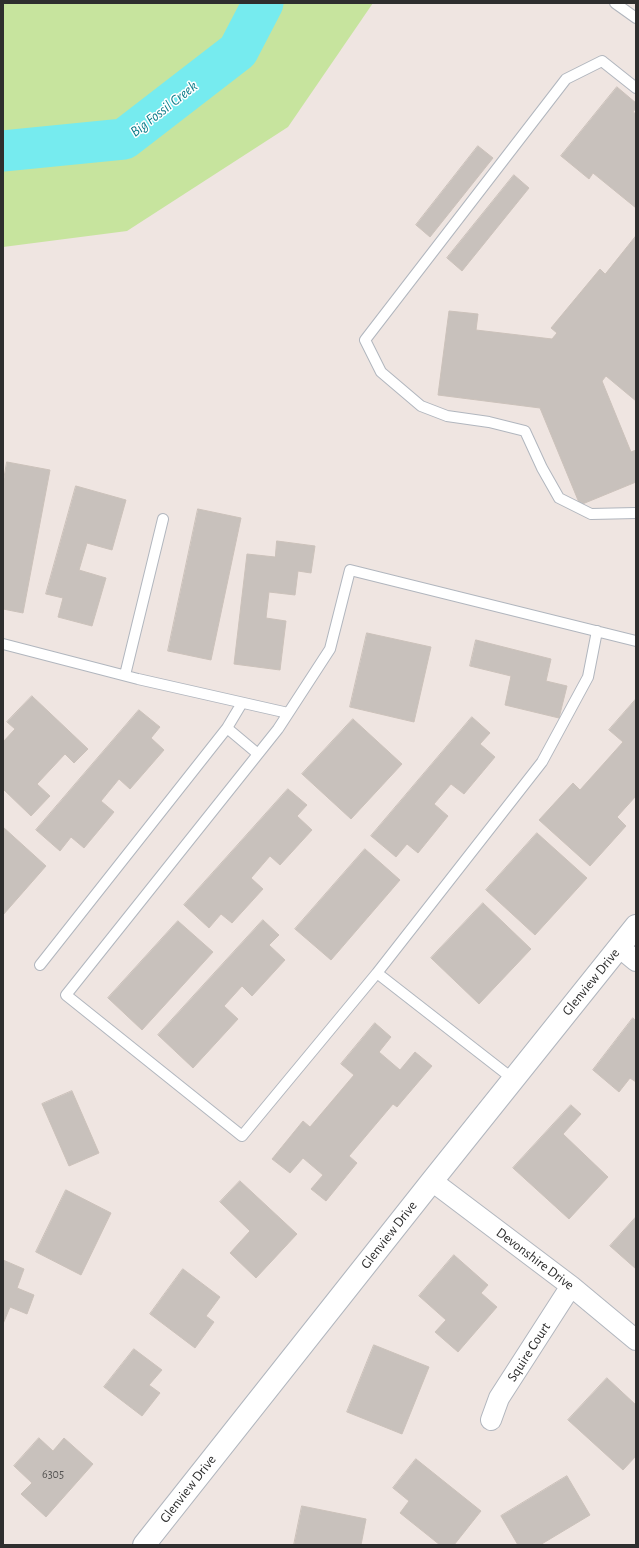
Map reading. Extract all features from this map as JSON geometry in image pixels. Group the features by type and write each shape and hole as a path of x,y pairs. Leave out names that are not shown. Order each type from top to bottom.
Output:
{"main road":[{"name":"Glenview Drive","path":"144,1545 636,926"}],"street":[{"path":"619,948 636,961"},
{"name":"Devonshire Drive","path":"432,1181 571,1286 636,1340"},
{"name":"Squire Court","path":"491,1420 499,1398 571,1286"}],"lane":[{"path":"615,3 636,18"},
{"path":"636,88 602,61 566,79 365,340 381,372 421,406 447,416 489,422 525,432 542,468 559,498 591,514 636,513"},
{"path":"125,675 163,519"},
{"path":"597,631 588,677 542,762 377,973 242,1136 66,995 258,754 288,713 330,649 350,570 597,631 636,641"},
{"path":"3,644 125,675 288,713"},
{"path":"40,965 227,728 242,703"},
{"path":"227,728 258,754"},
{"path":"377,973 514,1079"}],"green space":[{"path":"3,3 373,3 288,127 127,231 3,247"}],"building":[{"path":"617,87 636,103 636,108 633,112 636,114 636,208 593,173 589,179 561,156"},
{"path":"478,146 493,158 430,237 416,225"},
{"path":"514,175 529,188 462,271 447,258"},
{"path":"636,236 636,401 606,376 602,381 631,452 636,450 636,482 580,505 540,408 438,395 449,311 478,314 476,330 552,339 557,333 551,328 600,269 605,274"},
{"path":"7,462 50,470 23,613 3,609 3,484"},
{"path":"76,486 126,500 112,550 87,543 79,570 106,578 92,626 58,617 63,598 46,594"},
{"path":"198,509 241,518 211,660 168,651"},
{"path":"277,541 315,546 311,573 298,571 295,595 269,592 266,618 286,621 280,670 234,664 247,554 275,557"},
{"path":"367,633 431,647 414,722 350,707"},
{"path":"476,640 551,659 546,681 567,686 559,718 505,705 511,676 470,666"},
{"path":"32,696 88,749 74,763 65,754 37,784 50,796 31,816 3,789 3,742 15,729 7,722"},
{"path":"636,699 636,796 617,817 626,826 590,866 539,820 573,783 580,790 623,742 609,730"},
{"path":"139,710 160,727 151,738 164,750 130,789 119,779 101,801 114,812 84,848 71,837 60,851 36,830"},
{"path":"472,717 490,733 480,744 495,757 464,794 451,784 434,804 448,816 418,853 407,844 396,857 371,836"},
{"path":"353,719 402,764 351,819 302,774"},
{"path":"288,789 307,805 297,816 312,830 280,865 270,856 251,878 263,889 232,923 221,914 209,928 184,905"},
{"path":"3,827 46,866 3,915"},
{"path":"537,833 587,878 535,935 486,890"},
{"path":"365,849 400,880 331,960 295,929"},
{"path":"483,903 531,949 479,1004 431,958"},
{"path":"263,920 279,935 269,945 285,960 252,996 242,986 224,1006 238,1019 193,1068 158,1035"},
{"path":"178,921 213,952 142,1030 108,998"},
{"path":"633,1018 636,1021 636,1082 630,1078 619,1092 593,1070"},
{"path":"375,1023 391,1037 379,1052 400,1070 415,1052 432,1066 397,1107 393,1104 349,1156 357,1163 326,1201 311,1189 323,1175 303,1158 290,1173 272,1159 303,1121 310,1127 354,1075 341,1064"},
{"path":"72,1091 99,1153 69,1166 42,1104"},
{"path":"571,1105 581,1114 563,1134 608,1177 569,1219 513,1168"},
{"path":"240,1181 297,1234 256,1278 230,1253 250,1231 220,1202"},
{"path":"66,1190 111,1213 81,1275 36,1252"},
{"path":"636,1217 636,1269 610,1246"},
{"path":"454,1255 488,1285 481,1293 497,1307 458,1352 435,1332 446,1320 419,1296"},
{"path":"3,1260 24,1269 17,1288 34,1295 27,1314 10,1307 3,1324"},
{"path":"183,1269 220,1297 206,1316 214,1322 195,1348 150,1314"},
{"path":"374,1345 429,1367 402,1434 347,1412"},
{"path":"134,1349 162,1370 149,1385 160,1393 142,1416 104,1387"},
{"path":"607,1378 636,1405 636,1456 623,1470 568,1420"},
{"path":"39,1438 53,1451 64,1438 93,1464 46,1517 21,1494 32,1483 14,1466"},
{"path":"416,1459 481,1511 454,1545 440,1545 400,1513 409,1501 393,1488"},
{"path":"567,1476 590,1515 540,1545 518,1545 501,1516"},
{"path":"302,1506 366,1519 361,1545 294,1545"}],"waterway":[{"name":"Big Fossil Creek","path":"3,151 124,139 238,51 263,3"}]}
